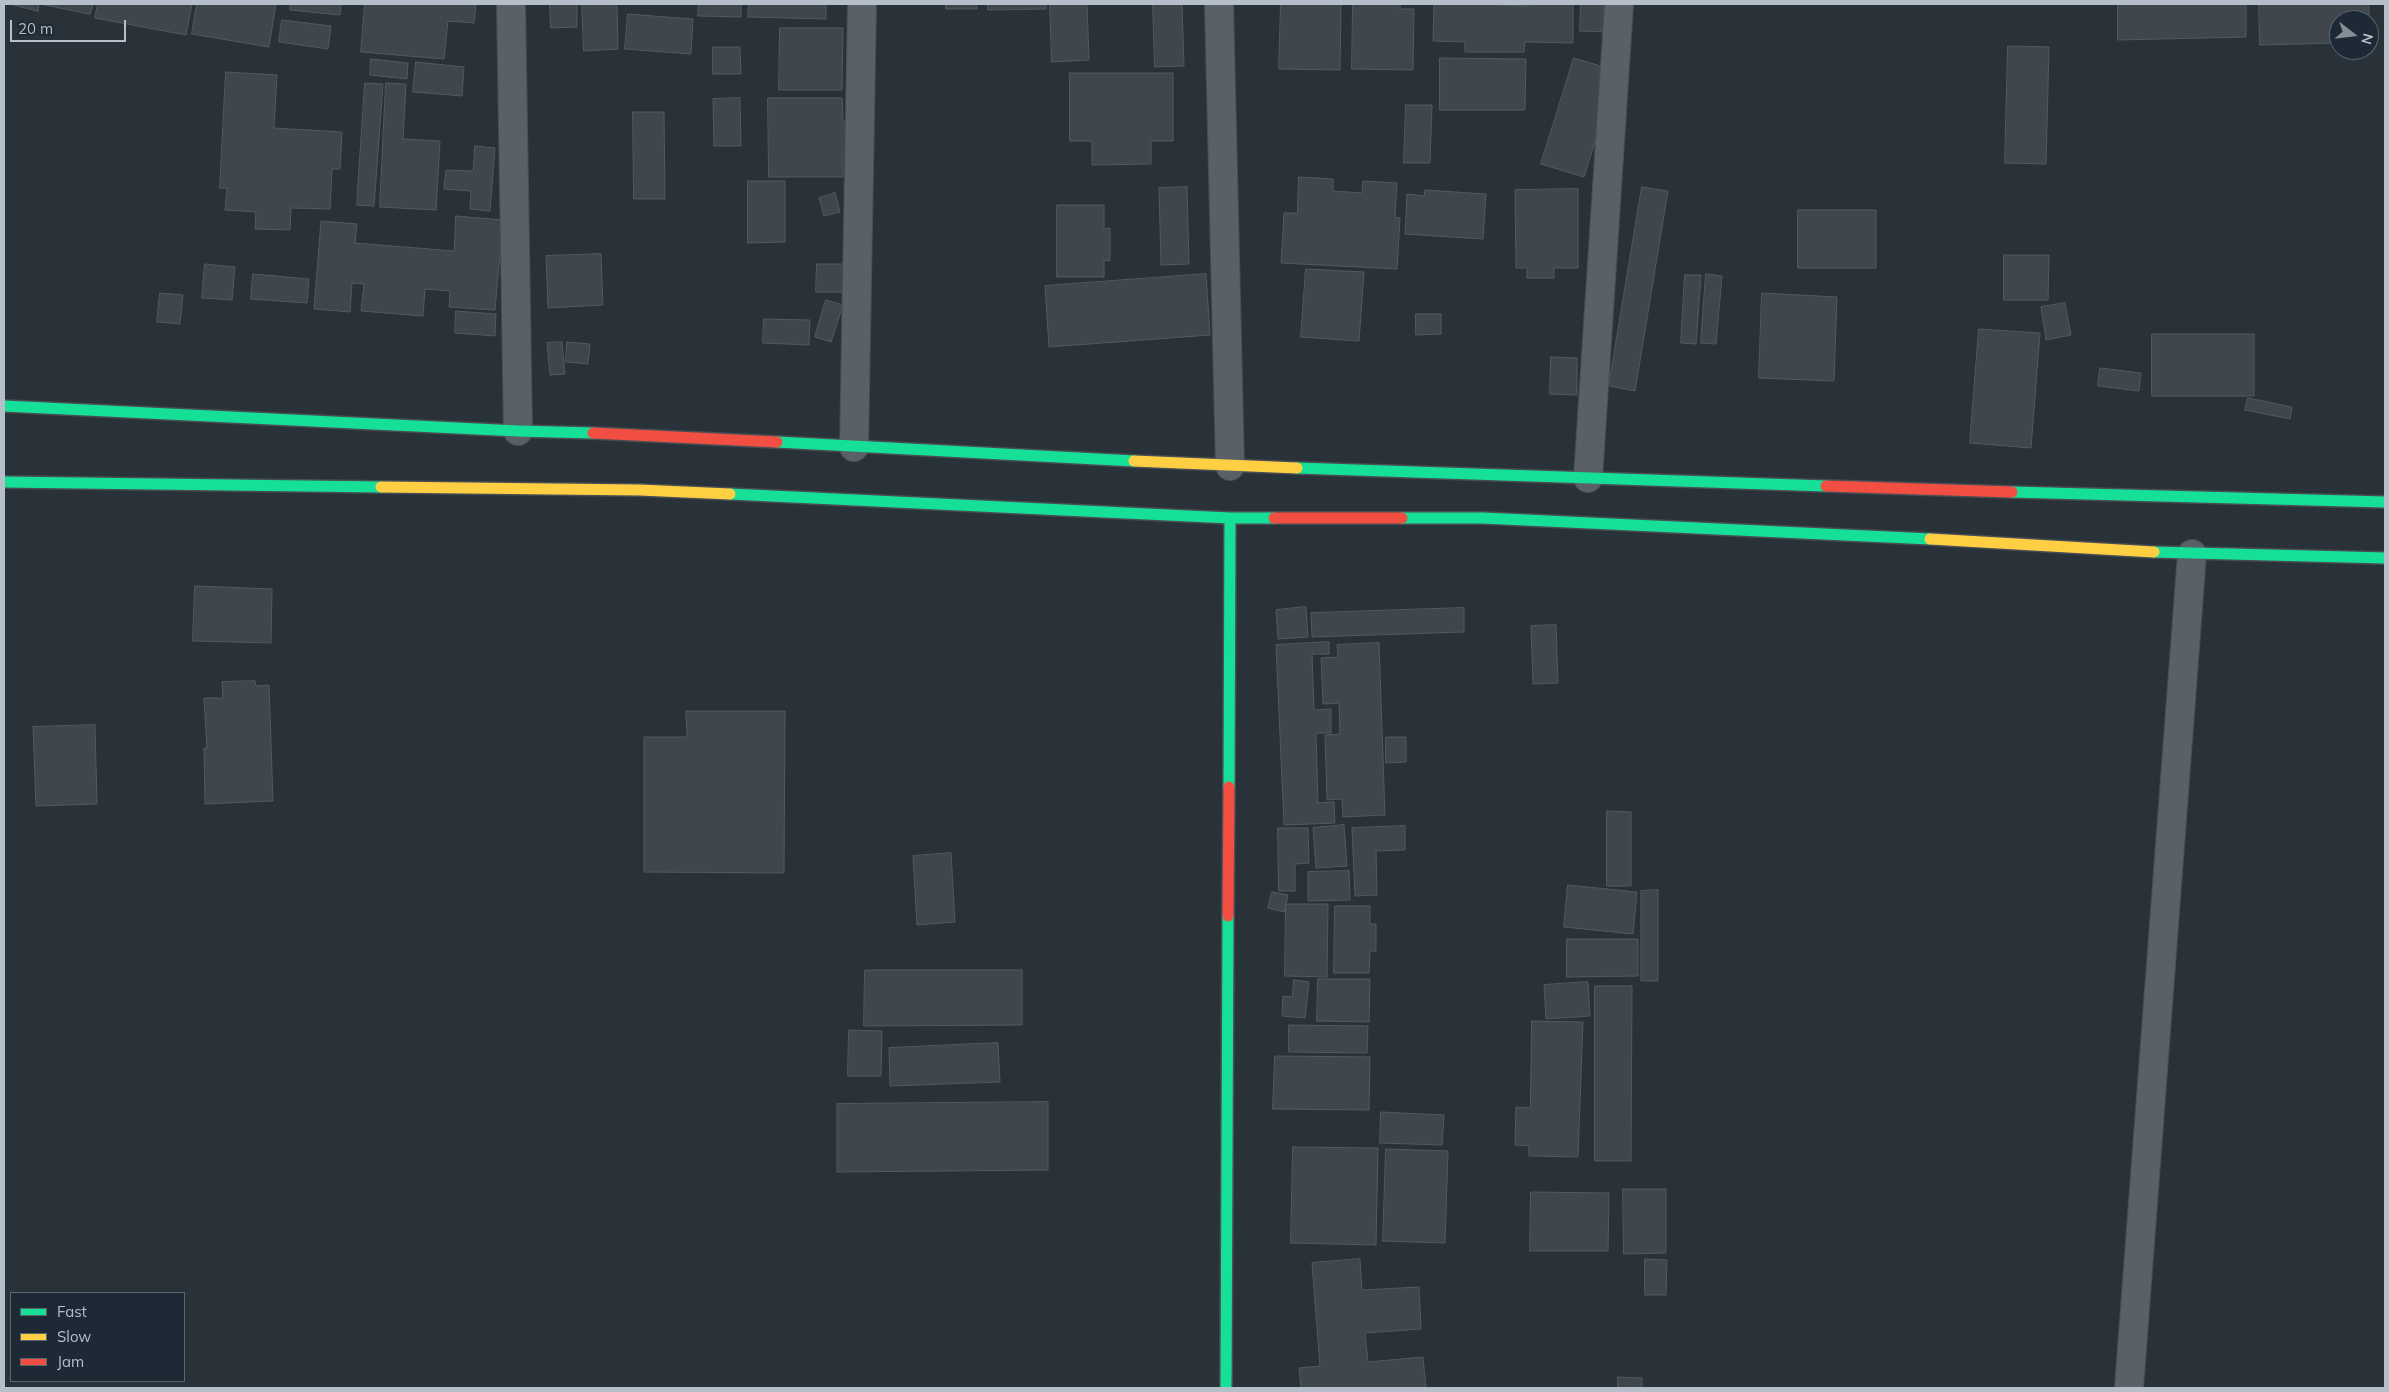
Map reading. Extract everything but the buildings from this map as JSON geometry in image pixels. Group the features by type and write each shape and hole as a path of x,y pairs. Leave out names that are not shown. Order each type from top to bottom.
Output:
{"main road":[{"path":"4,406 518,431 651,434 854,447 1230,466 2183,498 2385,502"},
{"path":"4,482 640,490 1230,518 1483,518 1838,534 2192,554 2385,558"},
{"path":"1226,1388 1230,518"}],"street":[{"path":"511,4 518,431"},
{"path":"854,447 862,4"},
{"path":"1219,4 1230,466"},
{"path":"1588,478 1620,4"},
{"path":"2129,1388 2192,554"}],"traffic: fast":[{"path":"4,406 593,433"},
{"path":"777,442 1134,461"},
{"path":"1297,468 1826,486"},
{"path":"4,482 381,487"},
{"path":"2012,492 2385,502"},
{"path":"730,494 1230,518 1274,518"},
{"path":"1229,787 1230,518"},
{"path":"1402,518 1483,518 1930,539"},
{"path":"2154,552 2385,558"},
{"path":"1226,1388 1228,916"}],"traffic: slow":[{"path":"1134,461 1297,468"},
{"path":"381,487 640,490 730,494"},
{"path":"1930,539 2154,552"}],"traffic: jam":[{"path":"593,433 777,442"},
{"path":"1826,486 2012,492"},
{"path":"1274,518 1402,518"},
{"path":"1228,916 1229,787"}]}
